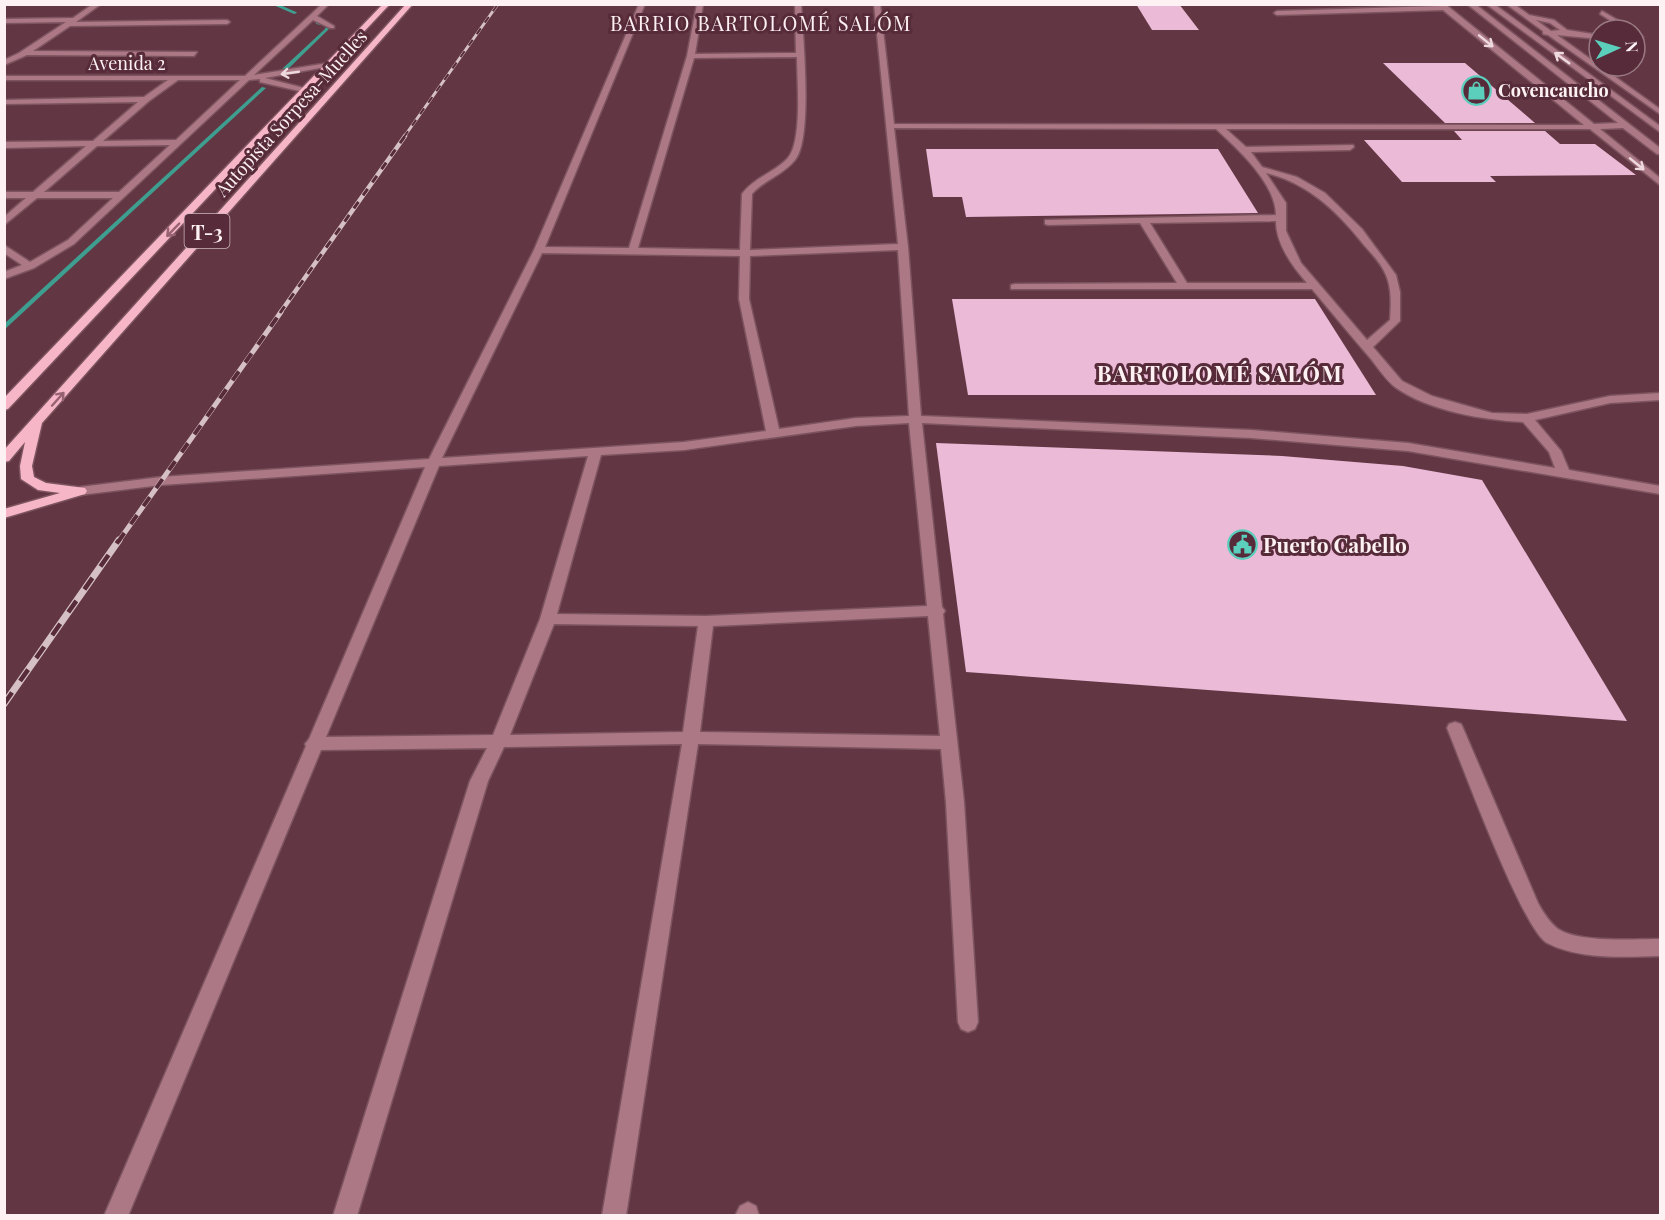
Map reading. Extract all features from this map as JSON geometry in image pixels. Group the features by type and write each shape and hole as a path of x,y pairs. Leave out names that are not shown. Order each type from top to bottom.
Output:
{"main road":[{"name":"Autopista Sorpesa-Muelles","path":"4,406 387,4"},
{"name":"Autopista Sorpesa-Muelles","path":"4,458 410,4"},
{"path":"37,422 26,466 28,479 43,487 80,491"},
{"path":"4,514 80,491"}],"street":[{"path":"4,63 26,53 98,4"},
{"path":"4,276 30,266 71,242 326,4"},
{"path":"117,1215 434,462 539,250 642,4"},
{"path":"633,250 691,56 700,4"},
{"path":"772,432 744,299 747,194 754,184 789,161 796,152 799,124 800,55 798,4"},
{"path":"877,4 903,247 915,419 937,611 955,802 968,1022"},
{"path":"1470,4 1660,152"},
{"path":"1488,4 1660,130"},
{"path":"1509,4 1660,112"},
{"path":"1277,13 1443,6 1660,182"},
{"path":"1602,13 1610,18"},
{"path":"313,17 332,27"},
{"path":"1505,17 1527,17 1552,21 1564,32"},
{"path":"4,21 227,22"},
{"path":"1527,33 1564,32 1587,36"},
{"path":"26,53 194,54"},
{"path":"691,56 800,55"},
{"path":"249,78 296,72 331,64"},
{"path":"1517,67 1528,67"},
{"path":"1540,67 1551,67"},
{"name":"Avenida 2","path":"4,78 249,78"},
{"path":"249,78 305,91"},
{"path":"4,222 146,99 175,79"},
{"path":"4,102 146,99"},
{"path":"889,126 1592,127 1625,125"},
{"path":"1219,127 1259,169 1281,203 1281,231 1296,264 1365,348 1398,384 1428,399 1492,417 1527,418 1571,406 1617,398 1660,396"},
{"path":"4,144 179,142"},
{"path":"1649,144 1660,143"},
{"path":"1243,150 1350,147"},
{"path":"1259,169 1288,175 1314,188 1345,213 1391,274 1396,294 1395,321 1365,348"},
{"path":"4,195 123,195"},
{"path":"1048,222 1281,218"},
{"path":"1143,220 1184,287"},
{"path":"539,250 744,253 903,247"},
{"path":"4,248 30,266"},
{"path":"1015,287 1314,286"},
{"path":"1527,418 1554,451 1563,473"},
{"path":"80,491 161,481 684,446 856,422 915,419 1251,434 1408,447 1660,490"},
{"path":"345,1215 479,782 499,740 548,619 595,453"},
{"path":"548,619 706,621 937,611"},
{"path":"614,1215 691,738 706,621"},
{"path":"1455,728 1530,906 1540,924 1552,936 1569,943 1660,948"},
{"path":"314,744 691,738 949,743"}],"building":[{"path":"1136,4 1179,4 1199,30 1152,30"},
{"path":"1383,63 1465,63 1535,123 1445,123"},
{"path":"1454,131 1545,131 1560,144 1595,144 1636,175 1490,176 1496,182 1402,182 1364,140 1462,140"},
{"path":"926,149 1218,149 1258,213 966,217 962,197 933,197"},
{"path":"952,299 1315,299 1376,395 968,395"},
{"path":"936,443 1282,456 1403,466 1482,480 1627,721 966,672"}],"waterway":[{"path":"273,4 295,13"},
{"path":"284,70 327,29 328,25 317,23"},
{"path":"4,328 264,88"}],"railway":[{"path":"404,137 498,4"},
{"path":"280,313 405,136"},
{"path":"118,542 281,312"},
{"path":"4,704 119,540"}],"place":[{"name":"Covencaucho","path":"1477,90"},
{"name":"Puerto Cabello","path":"1242,544"}],"district":[{"name":"BARRIO BARTOLOMÉ SALÓM","path":"761,22"},
{"name":"BARTOLOMÉ SALÓM","path":"1220,373"}]}
